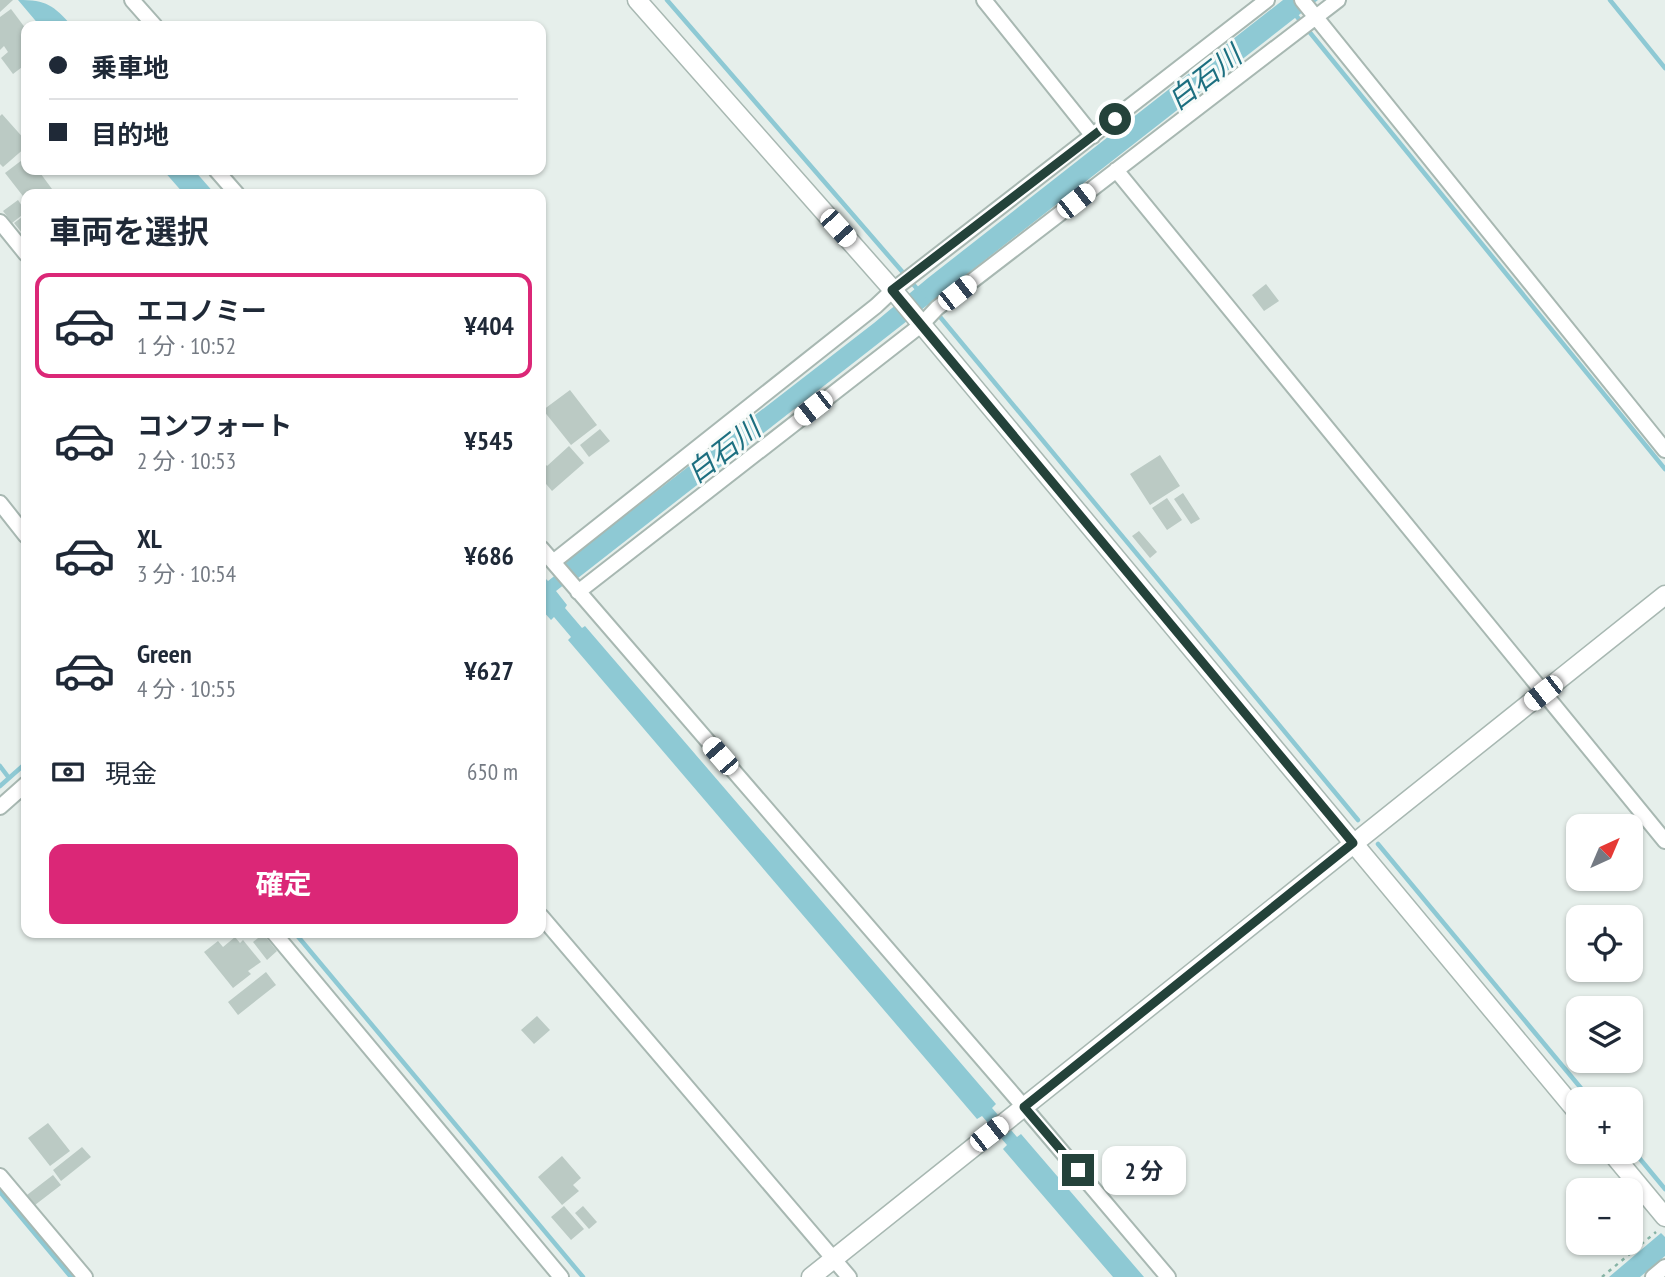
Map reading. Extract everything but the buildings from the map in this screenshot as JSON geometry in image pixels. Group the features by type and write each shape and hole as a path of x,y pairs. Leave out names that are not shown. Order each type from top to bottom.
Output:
{"street":[{"path":"132,0 151,21"},
{"path":"637,0 901,286 1353,843 1566,1099"},
{"path":"984,0 1093,136"},
{"path":"555,565 901,286 1267,0"},
{"path":"1302,0 1311,21 1665,450"},
{"path":"574,588 1338,0"},
{"path":"1116,170 1665,841"},
{"path":"220,175 233,189"},
{"path":"0,222 21,248"},
{"path":"0,503 21,530"},
{"path":"546,554 1168,1277"},
{"path":"811,1277 1665,595"},
{"path":"0,807 21,788"},
{"path":"546,922 849,1277"},
{"path":"278,938 561,1277"},
{"path":"1621,1164 1665,1217"},
{"path":"0,1176 85,1277"},
{"path":"1653,1277 1665,1267"}],"path":[{"path":"1602,1277 1665,1225"}],"water":[{"path":"18,0 49,5 67,21 36,21"},
{"name":"白石川","path":"1283,0 1318,0 578,578 575,576 556,591 567,605 565,608 582,628 585,626 996,1104 992,1108 1017,1137 1021,1134 1144,1277 1113,1277 1003,1149 1007,1145 982,1116 977,1119 568,640 571,637 554,617 551,620 546,614 546,579 548,581 567,566 565,562 874,323"},
{"path":"167,175 198,175 211,189 180,189"},
{"path":"1661,1233 1665,1237 1665,1256 1640,1277 1609,1277 1635,1255 1643,1255 1643,1248"}],"waterway":[{"path":"667,0 919,291"},
{"path":"1610,0 1665,68"},
{"path":"1294,13 1665,469"},
{"path":"926,300 1358,820"},
{"path":"0,766 9,778"},
{"path":"0,786 21,767"},
{"path":"1378,844 1580,1087"},
{"path":"299,938 583,1277"},
{"path":"1643,1162 1665,1189"},
{"path":"0,1192 71,1277"}],"route":[{"path":"1078,1170 1024,1107 1353,843 892,290 1115,119"}]}
